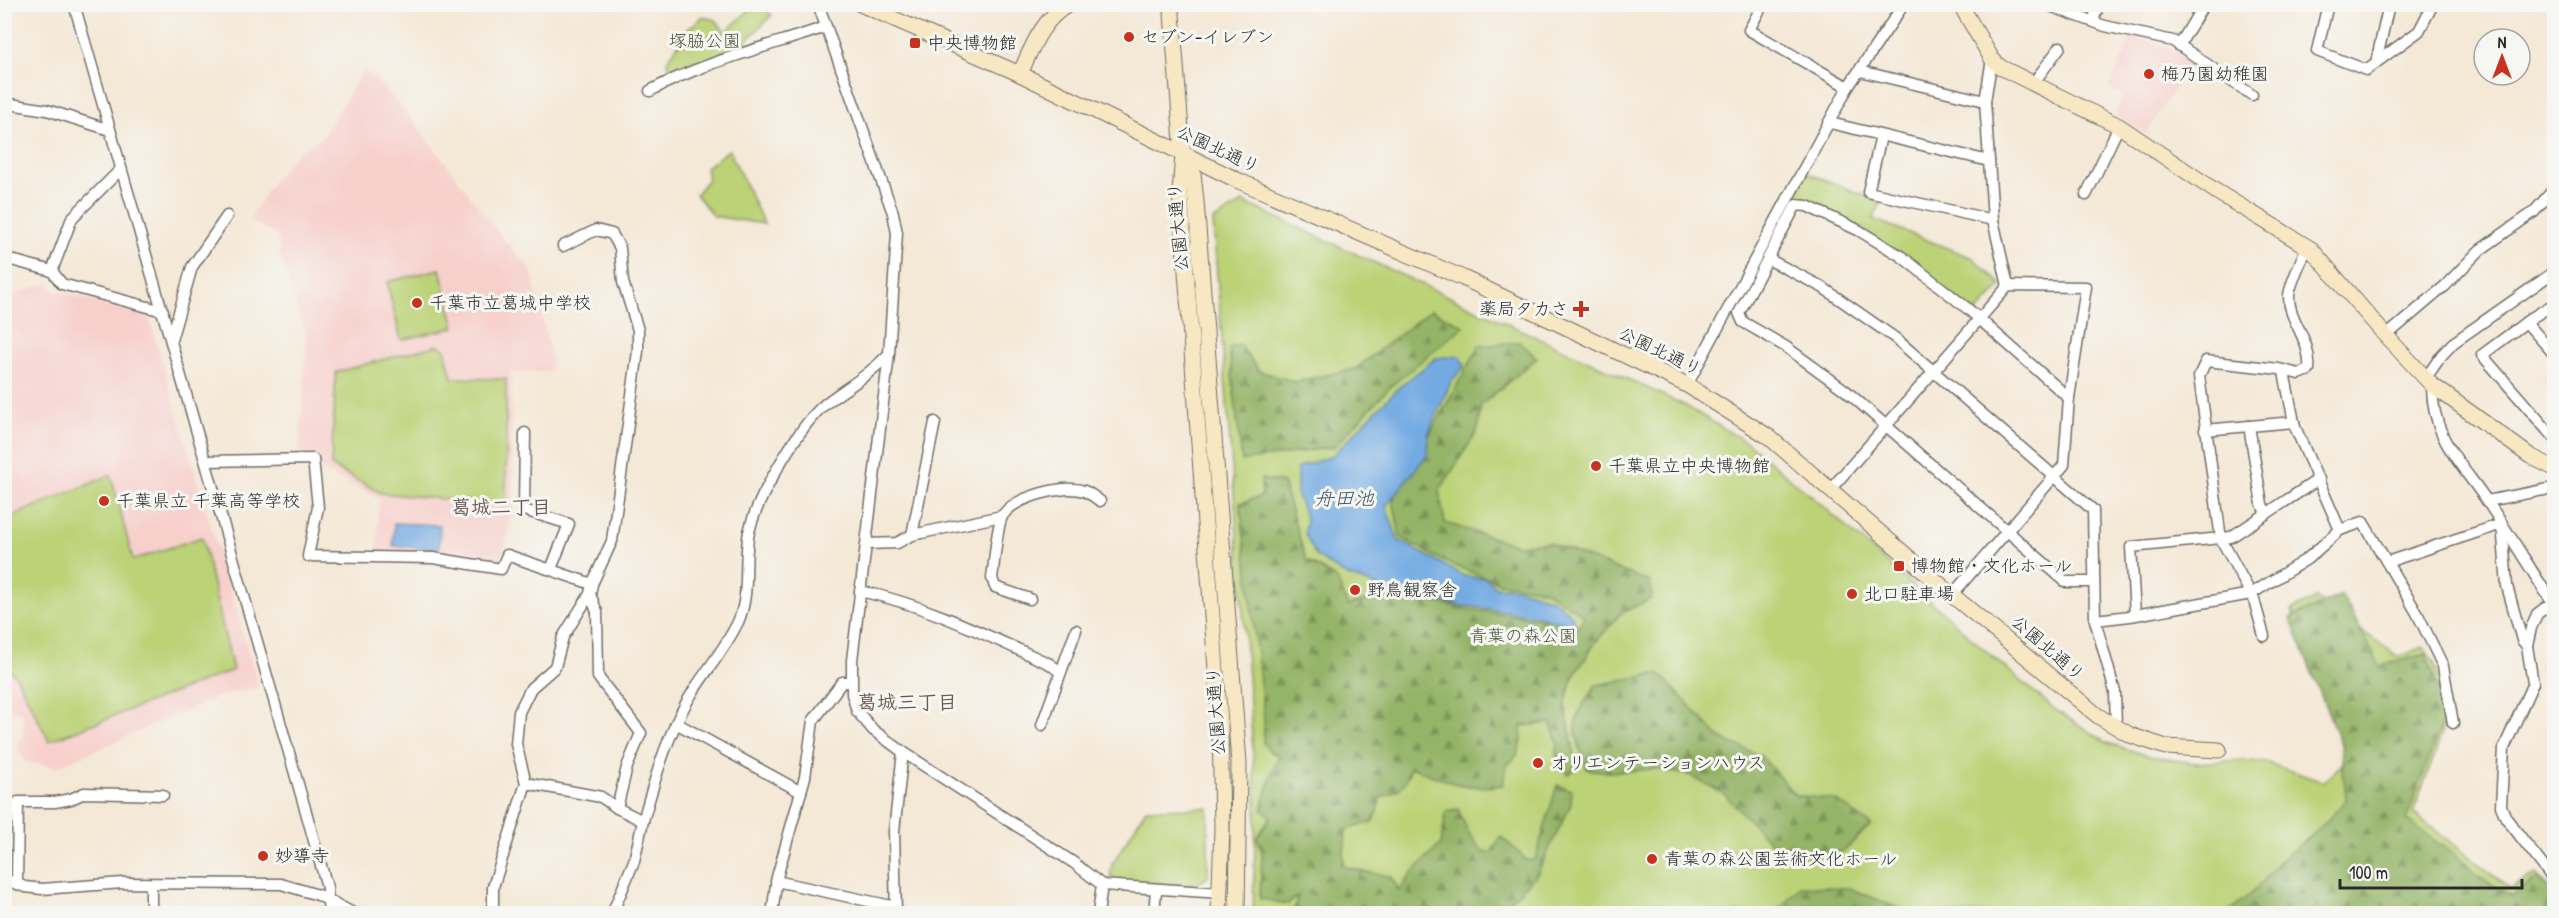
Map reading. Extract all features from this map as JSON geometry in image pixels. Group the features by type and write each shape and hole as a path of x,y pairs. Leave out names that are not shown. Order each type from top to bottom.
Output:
{"street":[{"path":"74,4 329,899 329,914"},
{"path":"818,4 895,223 896,271 890,354 850,682 857,711 873,730 903,752 1074,863 1102,885 1156,890 1221,892 1237,910"},
{"name":"公園北通り","path":"860,4 1020,74 1183,155 1463,278 1687,385 1769,437 1952,595 2098,716 2130,735 2166,747 2219,750"},
{"path":"1020,74 1037,36 1057,12 1069,4"},
{"path":"1763,4 1749,30 1848,87"},
{"path":"1687,385 1848,87 1904,4"},
{"path":"1960,4 1992,59 2000,67 2032,85 2119,126 2217,192 2312,249 2386,336 2429,381 2530,456 2554,468"},
{"path":"2044,4 2093,21 2173,41 2252,95"},
{"path":"2093,21 2099,4"},
{"path":"2179,46 2204,4"},
{"path":"2328,4 2317,51 2366,70 2419,31 2433,4"},
{"path":"2376,63 2389,4"},
{"path":"1172,14 1183,155"},
{"path":"650,91 672,79 717,61 826,27"},
{"path":"2032,85 2060,47"},
{"path":"1992,59 1985,101 1993,220 2008,286"},
{"path":"1860,71 1985,101"},
{"path":"4,103 47,110 110,130"},
{"path":"1830,123 1989,161"},
{"path":"2086,195 2119,126"},
{"path":"1881,136 1868,192 1993,220"},
{"name":"公園大通り","path":"1183,155 1193,173 1196,196 1239,763 1237,910"},
{"name":"公園大通り","path":"1183,155 1180,192 1220,722 1221,892 1219,914"},
{"path":"52,272 72,218 121,169"},
{"path":"2386,336 2445,286 2480,250 2534,212 2554,189"},
{"path":"2069,398 1901,256 1858,230 1807,206 1796,205 1739,313 1743,322 1816,368 2066,582 2094,582"},
{"path":"171,341 192,267 227,216"},
{"path":"493,914 496,875 526,783 516,744 519,712 531,688 555,667 563,637 591,589 612,541 632,407 638,330 623,282 620,248 612,234 596,230 563,246"},
{"path":"2264,636 2251,594 2221,540 2199,376 2206,361 2300,374 2309,370 2310,359 2306,342 2291,307 2289,295 2307,246"},
{"path":"4,258 52,272 62,284 162,311"},
{"path":"1768,259 1822,287 1855,309 1934,370 2093,510 2095,620 2115,693 2116,726"},
{"path":"2554,272 2453,343 2441,356 2429,381 2440,433 2449,451 2487,501 2554,605 2537,614 2527,646 2533,683 2504,748 2501,806 2506,818 2554,880"},
{"path":"1830,490 2008,286 2086,287 2069,398 2064,465 1952,595"},
{"path":"2554,304 2482,355 2554,438"},
{"path":"2526,322 2554,354"},
{"path":"612,914 634,861 643,821 667,740 694,690 720,657 739,620 745,599 749,532 767,490 791,446 827,402 866,376 890,354"},
{"path":"2284,372 2294,422 2340,530"},
{"path":"912,535 935,422"},
{"path":"2205,430 2294,422"},
{"path":"2249,426 2262,504 2266,514"},
{"path":"525,433 524,510 569,524 550,569"},
{"path":"206,461 313,459 318,507 308,556 433,558 501,569 507,555 550,569 591,589 597,612 598,676 641,733 627,767 617,808"},
{"path":"2135,615 2131,547 2221,540 2231,537 2319,479"},
{"path":"2487,501 2554,488"},
{"path":"867,544 897,543 912,535 1002,516 1014,504 1039,493 1074,489 1085,492 1100,501"},
{"path":"1002,516 992,579 995,587 1030,599"},
{"path":"2095,620 2251,594 2307,559 2340,530 2363,522 2417,614 2443,666 2453,723"},
{"path":"2387,562 2502,524"},
{"path":"2502,524 2507,586 2522,640 2527,646"},
{"path":"860,591 902,602 950,620 1050,664 1060,672"},
{"path":"1042,725 1076,630"},
{"path":"772,914 776,881 811,749 813,721 842,682 850,682"},
{"path":"676,723 801,792"},
{"path":"776,881 896,910 894,831 903,752"},
{"path":"526,783 601,797 643,821"},
{"path":"17,884 18,802 55,802 71,799 84,793 163,795"},
{"path":"1221,892 1237,872"},
{"path":"4,879 42,889 123,884 281,884 329,899 355,914"},
{"path":"151,884 151,914"},
{"path":"1098,914 1102,885"},
{"path":"1154,914 1156,890"}],"shaded area":[{"path":"897,5 940,5 912,11"},
{"name":"梅乃園幼稚園","path":"2132,36 2168,47 2192,61 2146,134 2115,116 2124,95 2109,88"},
{"name":"千葉市立葛城中学校","path":"363,71 380,83 418,127 503,239 531,269 552,361 550,372 511,373 513,508 500,566 377,553 379,499 318,467 319,456 299,455 307,337 280,257 278,235 249,220 270,185 297,152 322,138"},
{"name":"千葉県立 千葉高等学校","path":"49,282 52,290 148,315 259,687 219,696 57,767 25,762 17,748 23,736 23,714 5,708 5,299"}],"green space":[{"name":"塚脇公園","path":"755,5 761,5 772,15 746,41 746,51 674,76 667,61 689,28 702,17 716,20 725,32"},
{"path":"729,150 764,224 713,216 696,194 708,179 706,167"},
{"path":"1805,172 1881,202 1873,219 1973,258 2002,285 1976,313 1860,228 1793,196"},
{"name":"青葉の森公園","path":"1243,202 1684,405 1748,443 2057,711 2105,742 2148,756 2194,763 2243,760 2268,763 2323,782 2352,755 2292,610 2316,598 2399,657 2423,647 2434,662 2448,711 2413,813 2511,889 2536,874 2554,893 2554,913 1253,913 1256,806 1213,221"},
{"path":"440,269 455,327 401,340 387,282"},
{"path":"1431,310 1464,326 1392,385 1334,447 1242,461 1229,348 1240,345 1259,371 1295,382 1355,369"},
{"path":"1520,342 1537,358 1481,405 1477,432 1439,491 1445,523 1517,545 1548,542 1650,582 1652,598 1620,614 1595,643 1572,679 1565,705 1577,767 1568,774 1556,759 1558,743 1550,723 1521,726 1522,740 1517,755 1506,767 1503,785 1466,786 1411,767 1400,788 1380,798 1373,822 1346,830 1343,865 1355,870 1392,877 1399,891 1412,873 1441,844 1446,811 1458,809 1468,832 1483,852 1491,853 1501,837 1527,860 1535,860 1557,785 1571,790 1571,804 1537,874 1498,913 1293,913 1298,896 1288,904 1260,899 1262,852 1257,838 1271,816 1262,810 1279,755 1271,752 1263,743 1264,717 1240,503 1262,496 1261,479 1283,483 1306,560 1337,579 1348,606 1385,595 1404,596 1473,610 1563,621 1576,630 1584,616 1545,590 1500,583 1445,562 1400,537 1393,500 1479,346"},
{"path":"438,345 445,349 452,378 506,379 506,505 381,493 331,466 336,372"},
{"path":"111,475 133,560 202,537 233,670 49,741 16,676 5,667 5,519"},
{"path":"2342,595 2380,666 2426,654 2446,712 2406,820 2465,862 2475,874 2512,896 2538,878 2554,893 2554,913 2227,913 2256,889 2278,862 2319,829 2346,800 2341,745 2290,618"},
{"path":"1659,673 1720,738 1761,756 1795,795 1836,800 1871,825 1843,851 1823,856 1792,854 1771,843 1723,793 1689,775 1655,769 1609,772 1587,769 1578,743 1576,725 1581,709 1596,685"},
{"path":"1208,808 1208,877 1195,885 1110,882 1112,864 1146,809"},
{"path":"1800,886 1849,888 1911,913 1776,913"}],"water":[{"name":"舟田池","path":"1460,356 1465,366 1451,382 1428,435 1427,455 1386,506 1398,540 1464,576 1485,578 1496,587 1517,588 1552,599 1570,613 1576,625 1575,628 1540,616 1458,605 1391,591 1345,575 1316,556 1305,534 1306,519 1297,495 1297,468 1332,456 1398,388 1436,358"},
{"path":"394,523 440,525 439,549 393,546"}],"place":[{"name":"セブン-イレブン","path":"1129,37"},
{"name":"中央博物館","path":"915,43"},
{"name":"梅乃園幼稚園","path":"2149,74"},
{"name":"千葉市立葛城中学校","path":"417,303"},
{"name":"薬局タカさ","path":"1581,309"},
{"name":"千葉県立中央博物館","path":"1596,466"},
{"name":"千葉県立 千葉高等学校","path":"104,501"},
{"name":"博物館・文化ホール","path":"1899,566"},
{"name":"野鳥観察舎","path":"1355,590"},
{"name":"北口駐車場","path":"1852,594"},
{"name":"オリエンテーションハウス","path":"1538,763"},
{"name":"妙導寺","path":"263,856"},
{"name":"青葉の森公園芸術文化ホール","path":"1652,859"}],"district":[{"name":"葛城二丁目","path":"501,507"},
{"name":"葛城三丁目","path":"907,702"}]}
